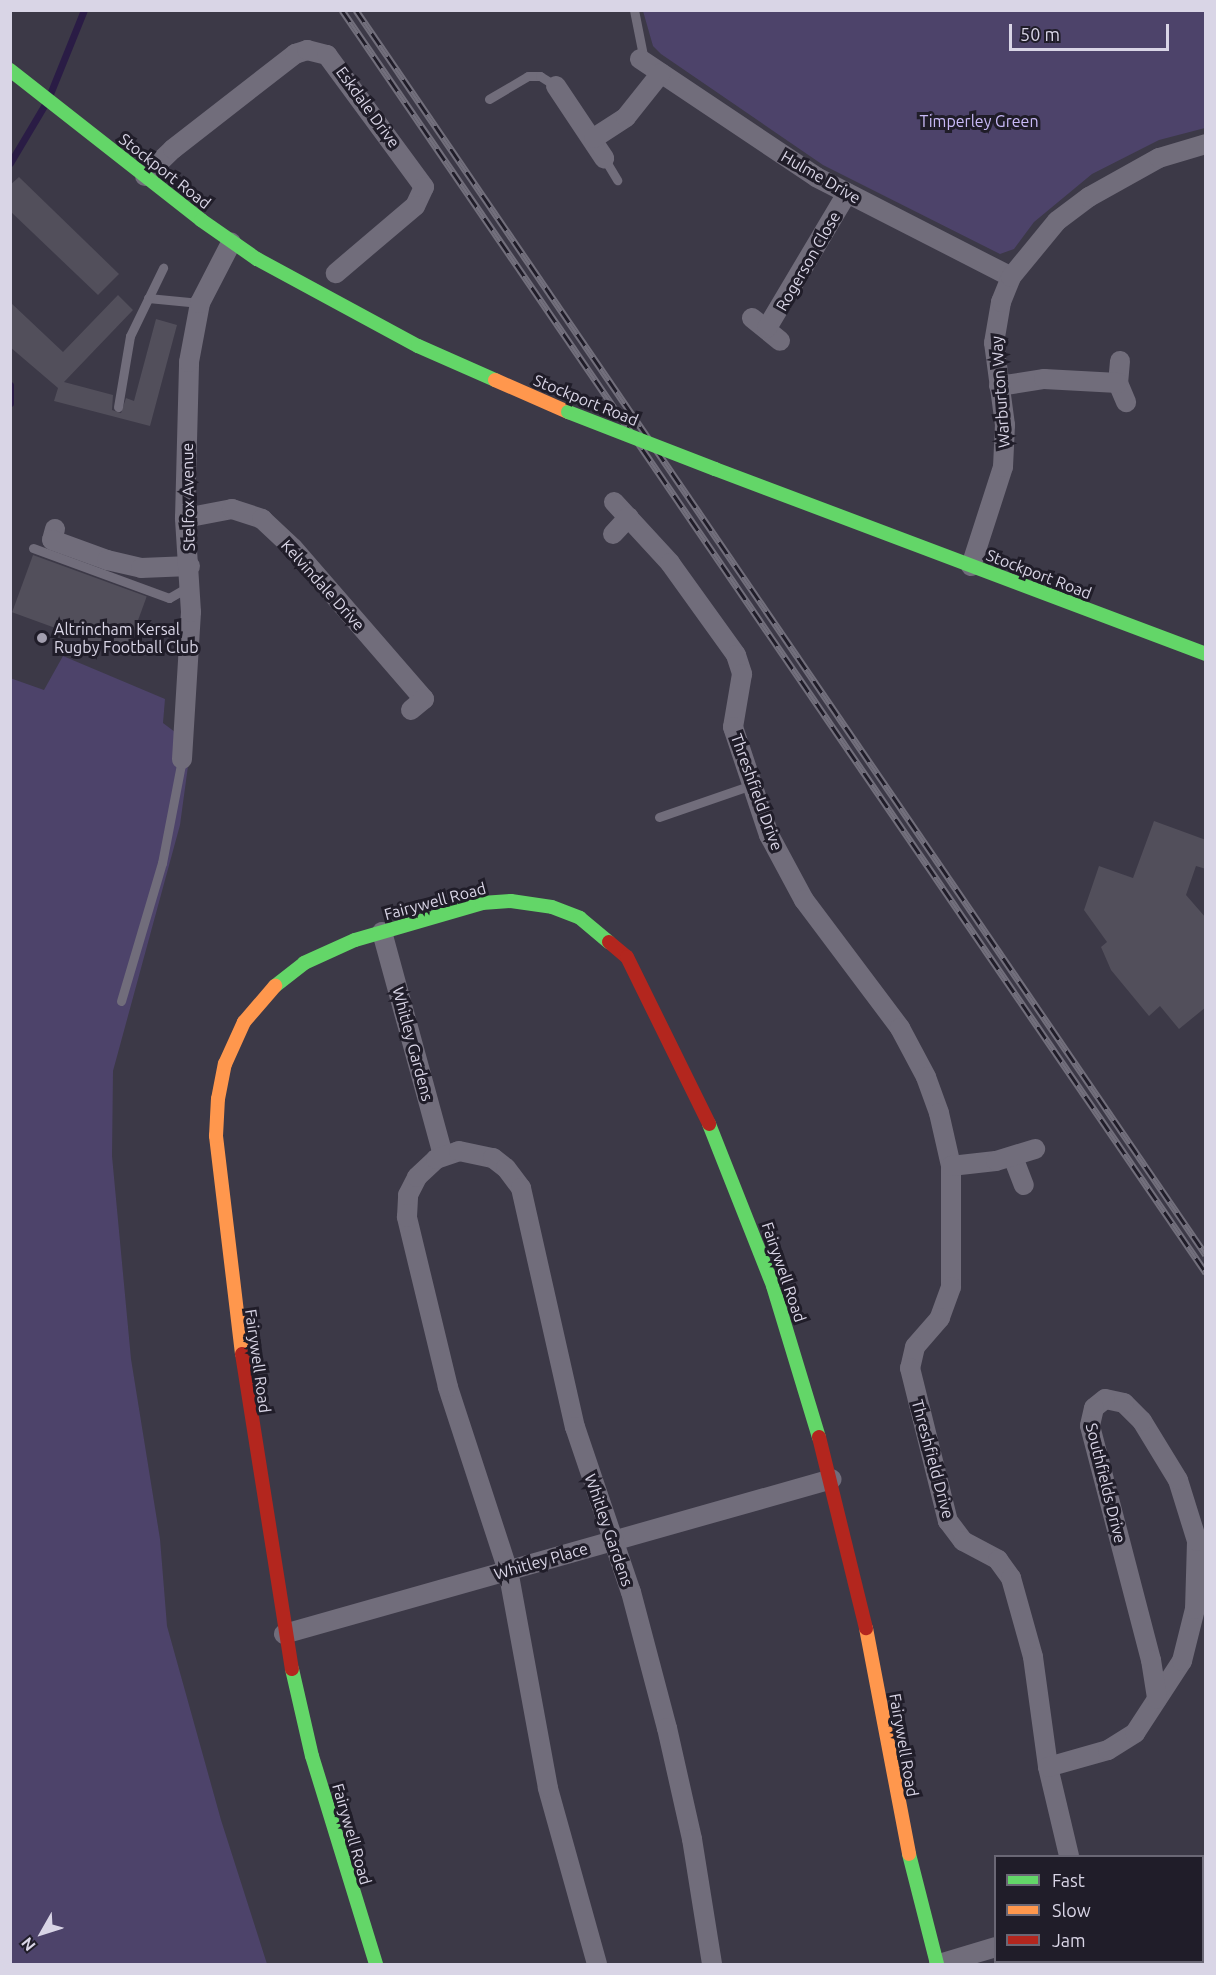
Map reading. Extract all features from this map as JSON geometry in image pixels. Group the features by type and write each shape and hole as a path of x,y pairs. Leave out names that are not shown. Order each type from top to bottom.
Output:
{"street":[{"name":"Eskdale Drive","path":"145,176 173,149 295,54 307,50 327,55 424,187 415,206 336,273"},
{"name":"Hulme Drive","path":"643,61 801,168 1011,277"},
{"name":"Stockport Road","path":"10,70 231,243 288,278 409,342 568,412 1206,654"},
{"path":"594,138 626,117 661,73"},
{"path":"556,86 594,138 604,158"},
{"name":"Warburton Way","path":"971,566 1003,467 1005,425 994,343 996,322 1011,277 1057,221 1089,196 1160,158 1206,144"},
{"name":"Rogerson Close","path":"767,329 847,193"},
{"name":"Stelfox Avenue","path":"183,759 190,586 185,518 189,362 200,303 231,243"},
{"path":"1120,361 1118,382 1126,402"},
{"path":"999,386 1044,379 1118,382"},
{"name":"Threshfield Drive","path":"614,502 670,562 741,664 742,679 733,727 769,835 795,886 883,1003 913,1050 939,1113 951,1166 954,1223 949,1297 940,1318 915,1347 910,1368 948,1521 963,1541 998,1560 1011,1578 1033,1657 1048,1767"},
{"name":"Kelvindale Drive","path":"185,518 232,509 262,519 293,548 424,699 411,710"},
{"path":"613,534 629,517"},
{"path":"55,530 52,540 107,560 141,568 190,566"},
{"name":"Fairywell Road","path":"376,1965 312,1756 284,1634 231,1280 217,1147 218,1099 235,1038 270,990 313,957 382,932 482,903 524,902 573,915 620,949 646,988 735,1184 773,1286 832,1479 858,1587 908,1850 938,1965"},
{"name":"Whitley Gardens","path":"382,932 443,1155 468,1151 487,1155 506,1168 520,1188 575,1427 613,1541 667,1728 712,1965"},
{"path":"951,1166 1013,1157 1035,1149"},
{"path":"443,1155 429,1163 413,1183 407,1217 448,1387 508,1570 548,1788 597,1965"},
{"path":"1013,1157 1024,1185"},
{"name":"Southfields Drive","path":"1048,1767 1117,1746 1143,1724 1179,1668 1190,1638 1199,1583 1197,1541 1185,1497 1155,1437 1124,1403 1105,1399 1094,1408 1090,1426 1151,1660 1157,1699"},
{"name":"Whitley Place","path":"284,1634 832,1479"},
{"path":"1048,1767 1069,1855"},
{"path":"938,1965 964,1961 994,1948"}],"lane":[{"path":"634,10 643,61"},
{"path":"489,99 528,76 540,76 556,86"},
{"path":"604,158 616,180"},
{"path":"118,407 130,336 163,268"},
{"path":"148,298 200,303"},
{"path":"33,548 169,598 190,586"},
{"path":"121,1001 162,863 183,759"},
{"path":"659,817 752,785"}],"green space":[{"name":"Timperley Green","path":"643,11 1205,11 1205,128 1159,140 1092,174 1034,222 1014,249 1000,254 823,165 661,54 653,46"},
{"path":"63,656 165,699 163,723 191,744 180,825 113,1071 112,1156 131,1359 160,1539 167,1626 221,1820 267,1964 11,1964 10,678 44,690"}],"building":[{"path":"19,177 119,274 98,295 10,211 10,185"},
{"path":"118,295 133,310 64,382 113,395 112,410 121,413 126,398 134,401 156,319 177,325 150,426 54,401 58,388 10,347 10,302 63,352"},
{"name":"Altrincham Kersal Rugby Football Club","path":"33,555 147,596 126,654 12,612"},
{"path":"1154,821 1206,840 1206,869 1196,866 1186,895 1206,918 1206,1007 1179,1029 1160,1006 1149,1016 1111,970 1101,947 1107,942 1084,910 1099,866 1133,878"}],"waterway":[{"path":"50,94 84,10"},
{"path":"10,163 45,104"},
{"path":"10,385 10,403"}],"railway":[{"path":"342,10 1206,1273"},
{"path":"356,10 1206,1255"}],"traffic: fast":[{"path":"10,70 201,220 257,259 418,346 495,380"},
{"path":"568,412 715,469"},
{"path":"715,469 1206,654"},
{"path":"275,986 304,963 355,940 482,903 511,901 552,907 580,918 609,942"},
{"path":"709,1124 773,1286 819,1437"},
{"path":"292,1669 312,1756 376,1964"},
{"path":"909,1854 937,1964"}],"traffic: slow":[{"path":"495,380 568,412"},
{"path":"242,1354 216,1136 218,1099 225,1064 244,1022 275,986"},
{"path":"866,1628 909,1854"}],"traffic: jam":[{"path":"609,942 627,957 709,1124"},
{"path":"242,1354 292,1669"},
{"path":"819,1437 866,1628"}],"place":[{"name":"Altrincham Kersal Rugby Football Club","path":"42,638"}]}
